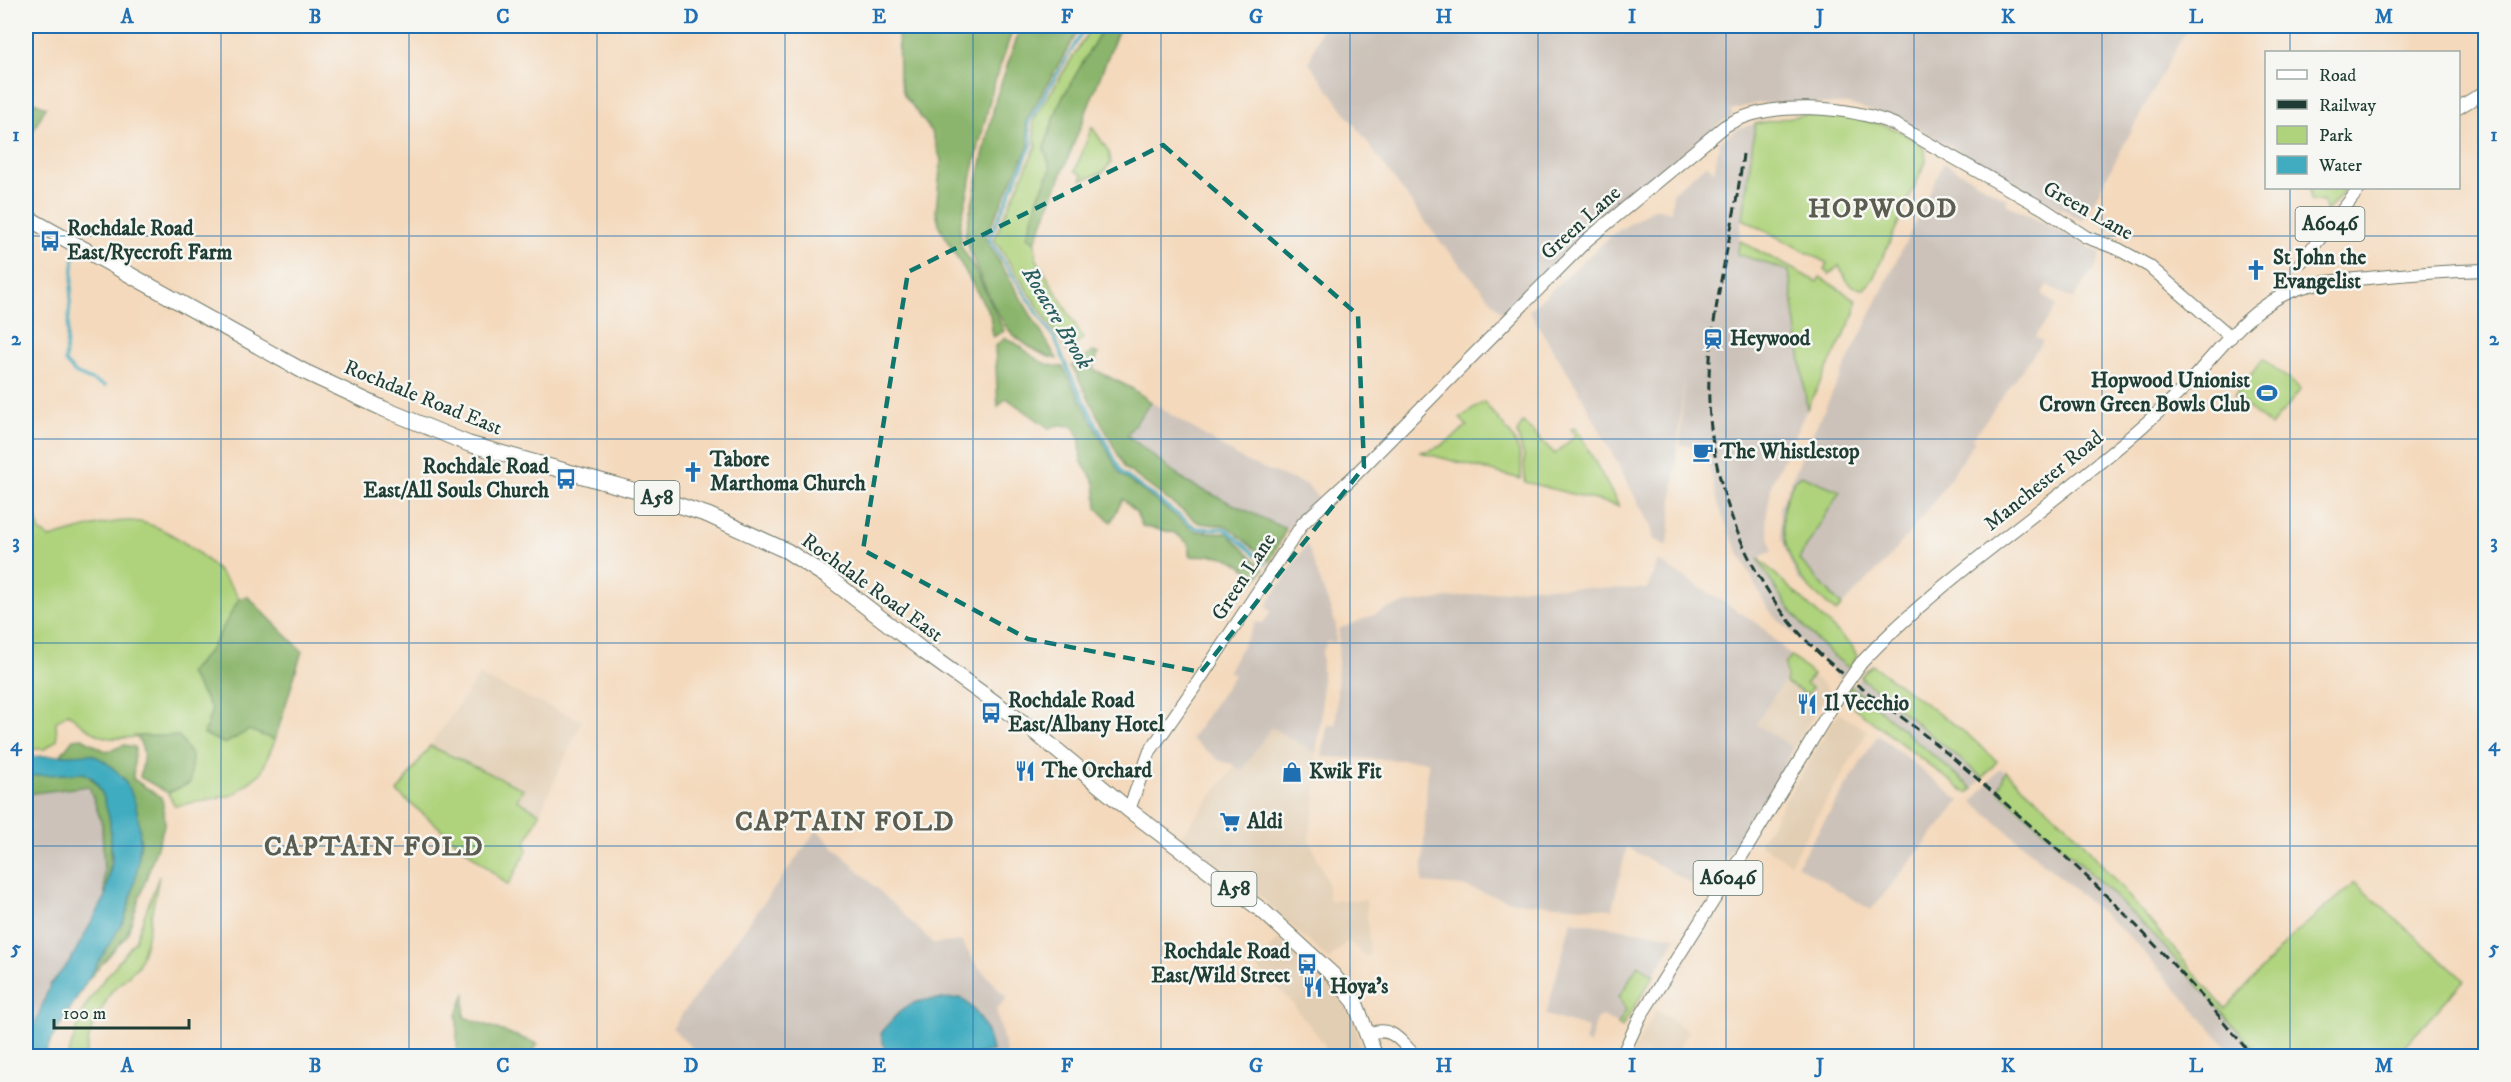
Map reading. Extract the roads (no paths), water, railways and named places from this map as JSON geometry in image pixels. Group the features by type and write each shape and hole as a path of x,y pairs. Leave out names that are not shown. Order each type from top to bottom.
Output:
{"highway":[{"name":"Rochdale Road East","path":"26,217 303,371 384,408 469,444 633,490 708,515 787,552 829,578 926,653 1030,728 1129,810 1264,912 1333,975 1355,1002 1368,1034"},
{"name":"A58","path":"1368,1034 1374,1056"}],"street":[{"path":"2460,107 2486,91"},
{"name":"Green Lane","path":"1129,810 1150,751 1303,523 1353,477 1587,240 1725,126 1755,114 1827,108 1878,117 2034,203 2086,237 2118,249 2149,266 2231,337"},
{"name":"A6046","path":"2301,262 2359,189"},
{"name":"Manchester Road","path":"1622,1056 1641,1017 1844,687 1881,640 1921,605 2071,488 2145,425 2264,306 2292,291 2340,280 2486,270"},
{"path":"1368,1034 1378,1030 1392,1032 1414,1056"}],"water":[{"path":"91,754 112,767 127,784 135,805 139,827 136,875 124,920 50,1042 45,1056 26,1052 26,1048 50,985 70,961 105,898 112,861 110,821 103,795 94,779 84,773 26,776 26,757"},
{"path":"961,998 982,1021 992,1051 969,1056 887,1056 881,1034 898,1013 915,1003 934,999"}],"waterway":[{"name":"Roeacre Brook","path":"1086,26 1028,123 1032,144 989,239 1056,341 1069,372 1122,473 1196,528 1226,529 1266,564"},
{"path":"74,256 65,362 75,373 105,386"}],"railway":[{"path":"1743,154 1714,325 1709,394 1716,462 1736,528 1750,560 1787,619 1810,645 1846,676 1957,761 2083,873 2170,961 2252,1056"}],"place":[{"name":"Rochdale Road East/Ryecroft Farm","path":"50,241"},
{"name":"St John the Evangelist","path":"2256,270"},
{"name":"Heywood","path":"1713,339"},
{"name":"Hopwood Unionist Crown Green Bowls Club","path":"2267,393"},
{"name":"The Whistlestop","path":"1703,452"},
{"name":"Tabore Marthoma Church","path":"693,472"},
{"name":"Rochdale Road East/All Souls Church","path":"566,479"},
{"name":"Il Vecchio","path":"1807,704"},
{"name":"Rochdale Road East/Albany Hotel","path":"991,713"},
{"name":"The Orchard","path":"1025,771"},
{"name":"Kwik Fit","path":"1292,772"},
{"name":"Aldi","path":"1230,822"},
{"name":"Rochdale Road East/Wild Street","path":"1307,964"},
{"name":"Hoya's","path":"1313,987"}],"district":[{"name":"HOPWOOD","path":"1883,209"},
{"name":"CAPTAIN FOLD","path":"845,822"},
{"name":"CAPTAIN FOLD","path":"374,847"}]}
